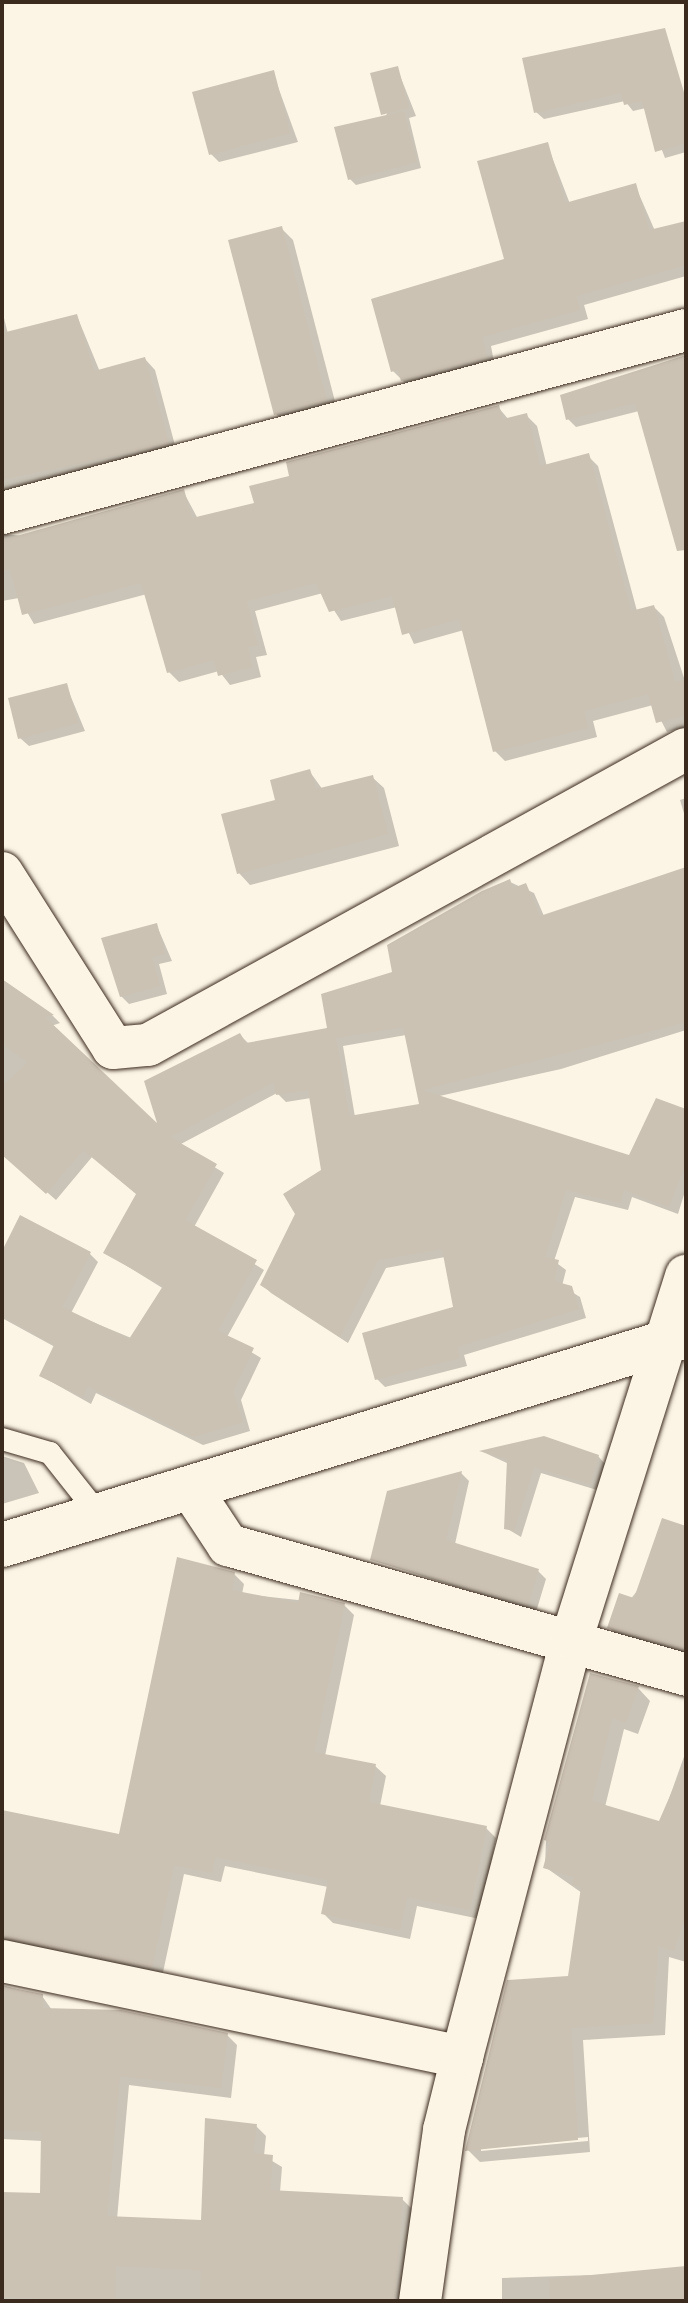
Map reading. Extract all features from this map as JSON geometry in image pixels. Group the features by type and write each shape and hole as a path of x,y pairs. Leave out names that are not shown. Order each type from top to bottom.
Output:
{"street":[{"path":"2,513 686,330"},
{"path":"2,873 113,1048 148,1045 686,749"},
{"path":"420,2301 444,2130 462,2057 572,1638 675,1339 686,1276"},
{"path":"2,1545 193,1492 675,1339"},
{"path":"193,1492 228,1545 572,1638 686,1675"},
{"path":"2,1961 462,2057"}],"lane":[{"path":"2,1439 50,1453 100,1516"}],"building":[{"path":"665,28 686,99 686,143 655,152 642,101 624,105 621,93 534,113 522,58"},
{"path":"398,66 409,108 381,115 370,73"},
{"path":"274,70 290,133 209,155 192,92"},
{"path":"404,111 417,162 348,180 334,127"},
{"path":"548,142 565,203 636,183 649,230 686,221 686,265 576,296 580,310 482,337 487,358 401,381 398,370 391,372 371,299 504,259 477,161"},
{"path":"282,226 327,401 274,415 228,240"},
{"path":"77,314 94,371 145,357 169,444 2,480 2,333"},
{"path":"686,355 686,550 677,551 635,403 566,420 560,395"},
{"path":"499,405 503,419 527,413 540,466 589,453 631,611 654,605 675,682 686,680 686,715 656,723 648,694 584,711 588,728 493,752 459,619 402,635 392,596 329,612 316,583 247,601 258,645 248,647 252,667 218,676 214,660 167,673 141,583 22,615 10,569 2,571 2,540 184,489 192,518 254,503 249,486 289,476 286,462"},
{"path":"67,683 78,723 18,739 8,698"},
{"path":"310,769 316,789 373,775 388,834 237,874 221,814 275,800 270,780"},
{"path":"686,867 686,1022 422,1090 629,1155 656,1098 686,1109 686,1162 669,1207 624,1190 620,1203 566,1190 545,1257 559,1260 554,1281 572,1286 579,1309 457,1347 460,1358 375,1380 362,1333 453,1307 442,1249 378,1260 340,1337 260,1285 295,1214 283,1194 321,1170 308,1090 276,1095 274,1082 170,1137 217,1164 185,1220 257,1260 218,1331 254,1348 233,1391 243,1422 193,1437 87,1386 83,1397 39,1376 54,1345 2,1316 2,1251 20,1215 91,1252 62,1307 129,1339 163,1286 103,1253 136,1194 83,1150 46,1194 2,1155 2,1087 28,1062 2,1044 2,979 54,1015 45,1017 157,1123 144,1081 240,1033 246,1043 327,1028 321,994 392,972 387,945 482,891 510,879 513,888 526,883 540,916","holes":["403,1027 419,1104 349,1116 336,1038"]},
{"path":"157,923 165,954 152,957 160,986 120,997 101,938"},
{"path":"544,1436 599,1455 590,1484 534,1467 514,1531 504,1529 507,1459 479,1451"},
{"path":"462,1471 446,1540 539,1569 528,1605 370,1560 387,1491"},
{"path":"662,1518 686,1526 686,1650 607,1628 619,1593 634,1598"},
{"path":"177,1557 235,1572 232,1590 298,1603 300,1592 345,1603 314,1752 376,1764 369,1802 487,1826 470,1910 407,1897 400,1930 321,1914 328,1880 215,1857 212,1873 174,1865 152,1968 2,1938 2,1810 119,1834"},
{"path":"590,1673 639,1686 626,1723 612,1718 592,1801 659,1821 686,1759 686,1914 674,1951 658,1946 653,2023 571,2028 578,2140 465,2151 507,1980 568,1976 581,1887 572,1885 574,1877 543,1868 550,1842 544,1840"},
{"path":"2,1986 43,1994 43,2008 121,2010 228,2033 221,2088 120,2076 107,2216 201,2220 205,2118 257,2124 253,2153 273,2155 270,2190 403,2197 395,2301 200,2301 201,2270 116,2266 115,2301 2,2297 2,2192 40,2193 41,2132 2,2130"},
{"path":"686,2266 686,2301 550,2301 549,2279"}]}
